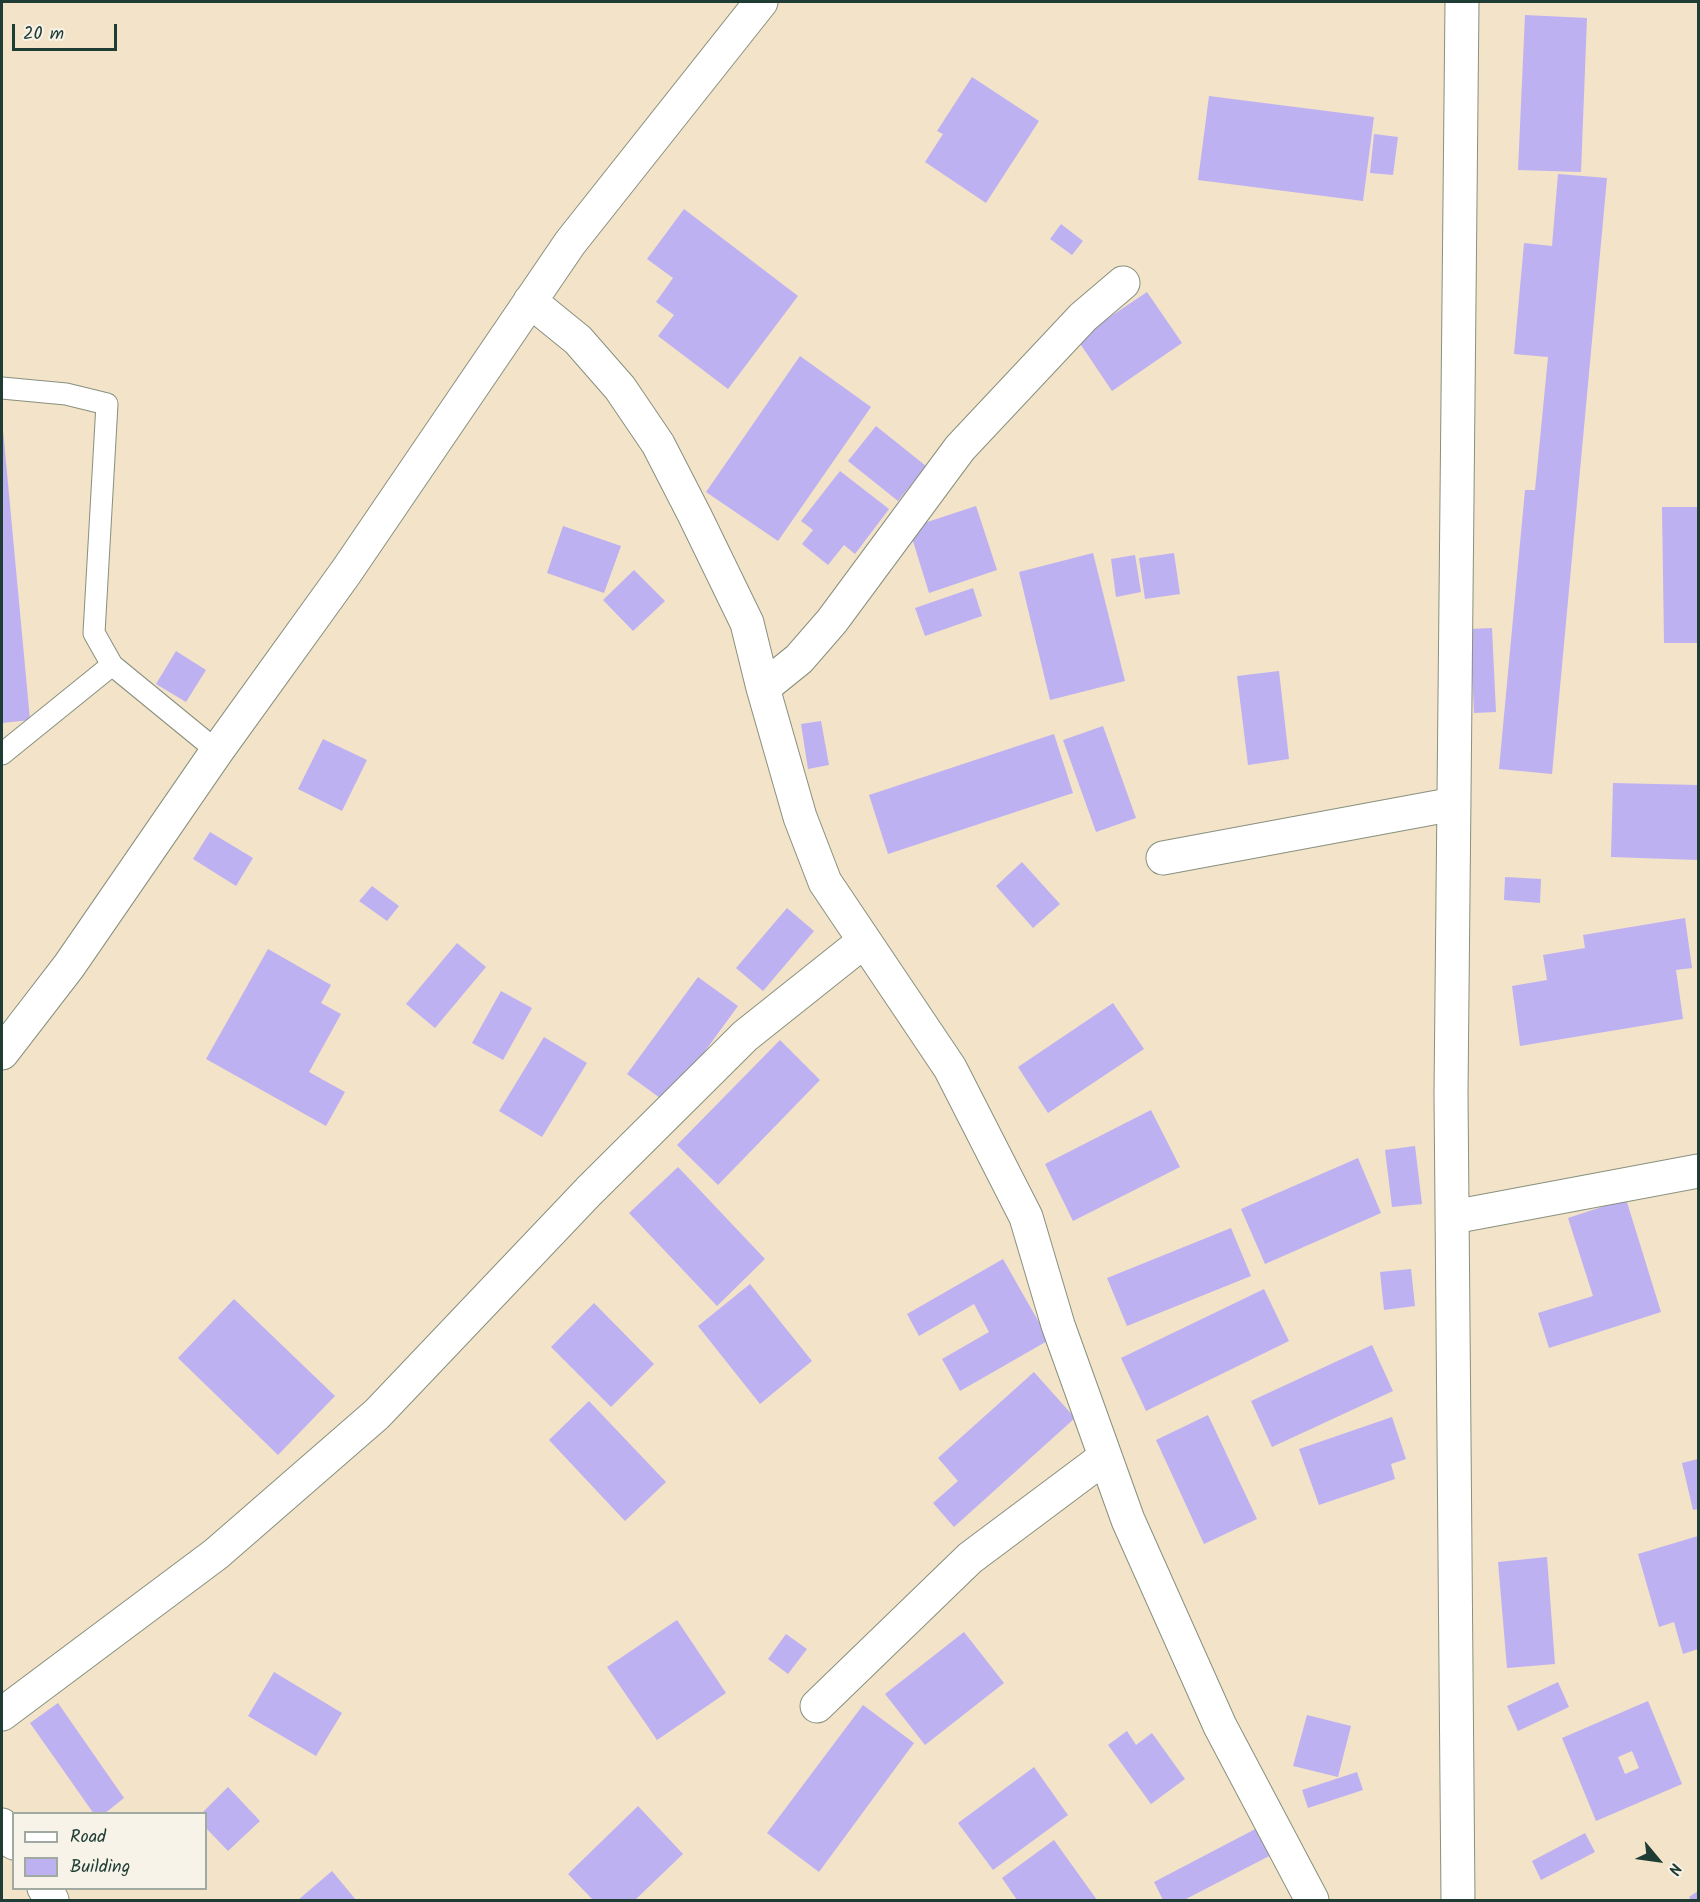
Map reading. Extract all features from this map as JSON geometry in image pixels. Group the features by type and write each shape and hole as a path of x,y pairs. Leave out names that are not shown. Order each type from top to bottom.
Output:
{"street":[{"path":"2,1053 69,966 217,751 346,572 570,243 761,2"},
{"path":"1458,1900 1453,1216 1454,804 1462,2"},
{"path":"763,688 799,659 832,621 960,448 1083,317 1123,283"},
{"path":"530,301 578,340 620,388 658,444 747,623 800,817 825,882 863,942 950,1068 1026,1217 1058,1325 1128,1520 1220,1726 1312,1900"},
{"path":"1163,858 1454,804"},
{"path":"2,1714 216,1554 377,1414 589,1191 745,1036 863,942"},
{"path":"1453,1216 1698,1170"},
{"path":"817,1706 970,1558 1105,1457"},
{"path":"2,1825 12,1840"}],"lane":[{"path":"2,388 66,394 107,404 94,633 111,665 217,751"},
{"path":"2,754 111,665"}],"building":[{"path":"1525,15 1587,18 1581,172 1518,170"},
{"path":"972,77 1039,121 986,203 925,162 943,134 937,131"},
{"path":"1209,96 1374,117 1363,201 1198,180"},
{"path":"1374,134 1398,137 1393,175 1370,173"},
{"path":"1558,174 1607,178 1552,774 1499,769 1525,490 1535,490 1548,357 1514,354 1524,243 1552,246"},
{"path":"684,209 798,296 728,389 658,336 674,315 656,302 673,278 647,259"},
{"path":"1061,224 1083,241 1072,255 1050,239"},
{"path":"1147,292 1182,343 1112,391 1077,339"},
{"path":"800,356 871,407 778,541 706,492"},
{"path":"2,419 30,720 2,723"},
{"path":"876,426 926,466 898,501 848,461"},
{"path":"840,471 889,509 855,554 844,545 828,565 802,544 813,530 801,521"},
{"path":"976,506 997,570 929,593 909,528"},
{"path":"1662,507 1698,507 1698,643 1664,643"},
{"path":"563,526 621,546 604,593 547,573"},
{"path":"1093,553 1125,681 1050,700 1019,572"},
{"path":"1174,553 1180,594 1145,599 1139,558"},
{"path":"1135,555 1141,592 1116,597 1111,559"},
{"path":"634,570 665,601 633,631 603,600"},
{"path":"973,588 982,616 925,636 915,608"},
{"path":"1492,628 1496,712 1474,713 1470,629"},
{"path":"176,651 206,670 186,702 156,684"},
{"path":"1279,671 1289,759 1248,765 1237,676"},
{"path":"821,721 829,765 808,769 801,724"},
{"path":"1103,726 1136,818 1096,832 1063,740"},
{"path":"1054,734 1073,793 888,854 869,795"},
{"path":"323,739 367,760 342,811 298,789"},
{"path":"1613,783 1698,785 1698,860 1611,857"},
{"path":"210,832 253,858 236,886 193,859"},
{"path":"1022,862 1060,904 1033,928 996,886"},
{"path":"1505,877 1541,879 1540,903 1504,900"},
{"path":"372,886 399,906 387,921 359,901"},
{"path":"787,908 814,931 763,991 736,968"},
{"path":"1685,918 1692,968 1676,970 1683,1019 1520,1046 1512,986 1547,980 1543,955 1585,948 1583,935"},
{"path":"457,943 486,967 435,1028 406,1004"},
{"path":"268,949 331,985 321,1003 341,1014 309,1072 345,1092 326,1126 206,1059"},
{"path":"698,977 738,1006 667,1103 627,1074"},
{"path":"501,991 532,1008 503,1060 472,1043"},
{"path":"1113,1003 1144,1049 1048,1113 1018,1067"},
{"path":"544,1037 587,1063 542,1137 499,1111"},
{"path":"780,1040 820,1080 718,1185 677,1145"},
{"path":"1151,1110 1180,1167 1073,1221 1045,1164"},
{"path":"1415,1146 1422,1204 1392,1207 1385,1150"},
{"path":"1358,1158 1381,1213 1265,1264 1241,1209"},
{"path":"678,1167 765,1259 717,1306 629,1213"},
{"path":"1626,1199 1661,1312 1549,1348 1538,1313 1593,1296 1568,1218"},
{"path":"1231,1228 1251,1276 1127,1326 1107,1278"},
{"path":"1003,1259 1049,1340 960,1391 942,1359 989,1332 974,1304 919,1336 907,1314"},
{"path":"1411,1269 1415,1306 1384,1310 1380,1272"},
{"path":"750,1284 812,1361 760,1404 698,1326"},
{"path":"1264,1289 1289,1341 1146,1411 1121,1358"},
{"path":"234,1299 335,1396 278,1455 178,1358"},
{"path":"594,1303 654,1364 611,1407 551,1347"},
{"path":"1372,1345 1393,1391 1272,1447 1251,1401"},
{"path":"1034,1372 1075,1418 954,1527 933,1503 958,1481 938,1458"},
{"path":"589,1401 666,1482 625,1521 549,1440"},
{"path":"1208,1415 1257,1519 1204,1544 1156,1440"},
{"path":"1392,1417 1406,1459 1391,1464 1395,1479 1319,1505 1299,1449"},
{"path":"1698,1459 1698,1509 1693,1510 1682,1463"},
{"path":"1698,1536 1698,1649 1683,1654 1674,1622 1659,1627 1638,1554"},
{"path":"1547,1557 1555,1664 1507,1668 1498,1562"},
{"path":"677,1620 726,1693 657,1740 607,1667"},
{"path":"964,1632 1004,1683 925,1745 885,1694"},
{"path":"786,1634 807,1649 788,1674 768,1659"},
{"path":"274,1672 342,1713 316,1756 248,1716"},
{"path":"1558,1682 1569,1707 1518,1731 1507,1706"},
{"path":"1648,1701 1682,1784 1596,1821 1562,1738","holes":["1632,1751 1639,1768 1625,1774 1618,1757"]},
{"path":"58,1703 124,1798 106,1812 93,1812 30,1723"},
{"path":"863,1705 914,1743 819,1872 767,1833"},
{"path":"1307,1715 1351,1726 1338,1777 1293,1766"},
{"path":"1127,1731 1136,1745 1152,1733 1185,1779 1151,1804 1108,1745"},
{"path":"1034,1767 1068,1815 993,1870 958,1823"},
{"path":"1357,1772 1363,1790 1308,1808 1302,1790"},
{"path":"228,1787 260,1821 228,1851 207,1829 207,1812 203,1812"},
{"path":"638,1806 683,1854 635,1900 593,1900 568,1874"},
{"path":"1263,1825 1277,1852 1184,1900 1163,1900 1154,1882"},
{"path":"1585,1833 1595,1852 1541,1880 1532,1861"},
{"path":"1054,1840 1097,1900 1017,1900 1002,1878"},
{"path":"332,1871 356,1900 298,1900"},
{"path":"1698,1891 1698,1900 1691,1900 1689,1897"}]}
